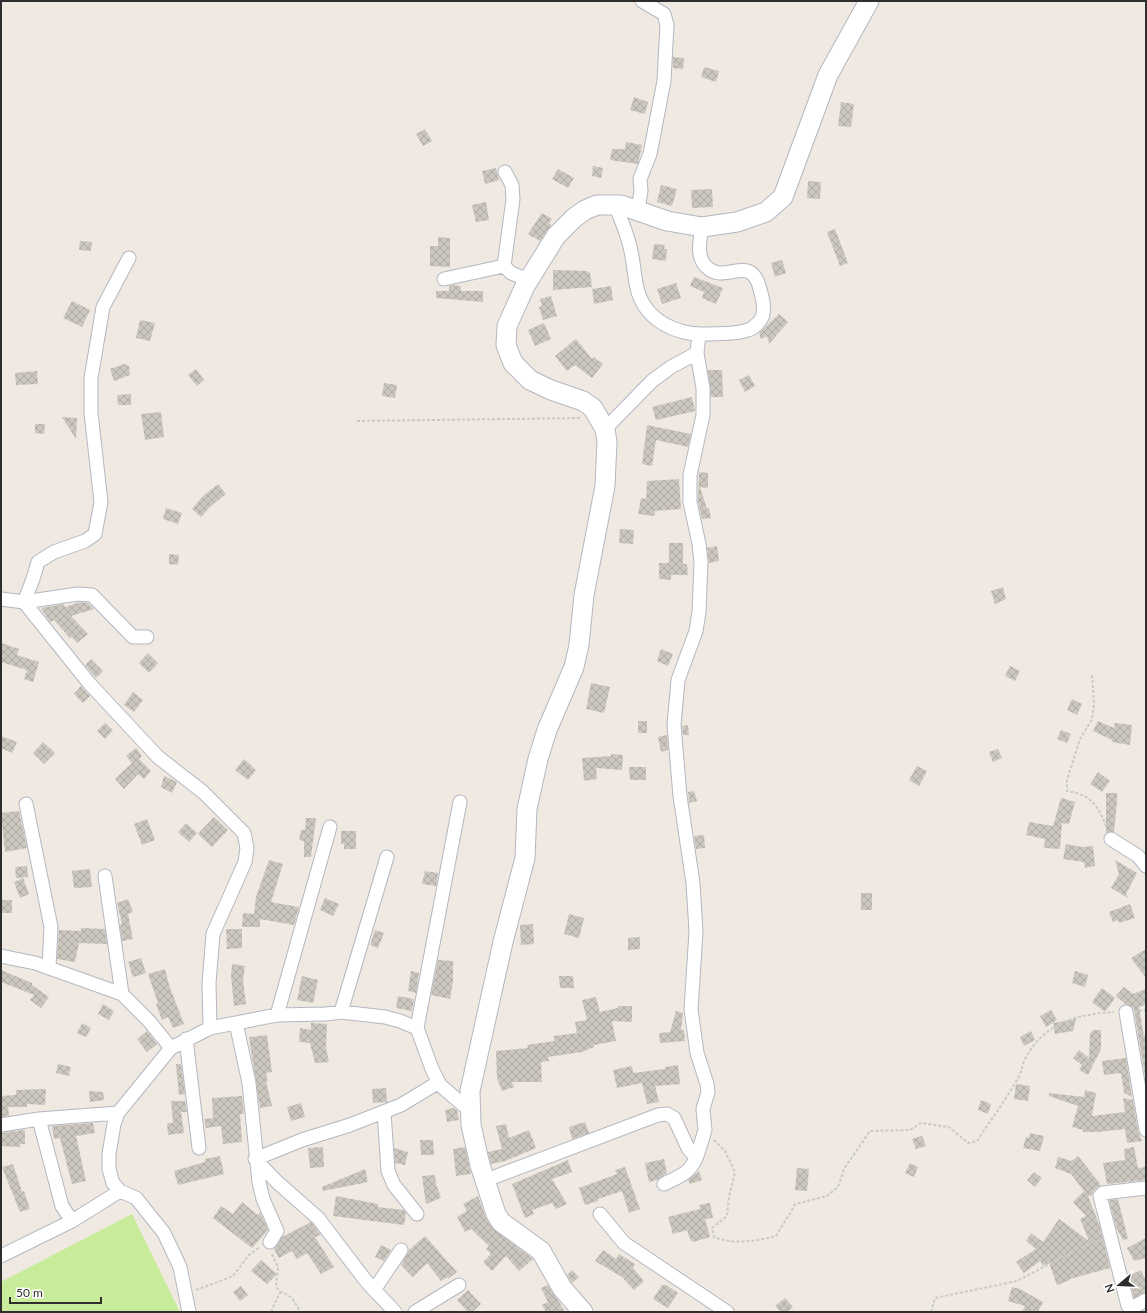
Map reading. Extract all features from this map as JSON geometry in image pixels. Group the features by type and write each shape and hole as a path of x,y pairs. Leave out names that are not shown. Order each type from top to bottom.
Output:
{"street":[{"path":"638,210 641,191 640,179 650,154 664,80 668,25 664,14 642,1"},
{"path":"583,1312 562,1288 541,1251 501,1222 491,1203 472,1132 469,1110 470,1091 503,942 525,858 527,809 538,759 547,730 574,668 579,645 584,594 604,486 607,442 602,424 593,408 583,401 551,390 530,380 513,363 508,354 506,345 507,326 529,280 556,236 574,218 597,205 615,205 638,210 667,221 702,227 737,222 766,212 783,197 828,75 869,1"},
{"path":"504,266 513,199 512,185 505,172"},
{"path":"615,205 630,247 638,293 646,310 660,322 678,330 699,334 734,333 748,330 757,324 764,315 764,303 758,280 750,272 740,269 715,273 708,269 703,263 699,249 702,227"},
{"path":"24,602 38,562 54,552 85,541 95,534 102,502 91,413 91,378 103,307 129,258"},
{"path":"444,279 504,266"},
{"path":"504,266 511,273 529,280"},
{"path":"664,1184 680,1177 694,1165 705,1130 703,1110 708,1092 707,1084 697,1053 691,1009 696,932 693,883 680,796 674,725 678,680 696,631 699,612 700,556 690,495 690,475 703,415 703,388 697,353 699,334"},
{"path":"602,424 671,366 697,353"},
{"path":"1,599 24,602 78,594 92,595 133,637 147,637"},
{"path":"24,602 89,683 158,757 203,792 244,833 247,848 245,862 213,934 209,983 210,1028"},
{"path":"460,802 417,1028 432,1069 439,1082 469,1110"},
{"path":"26,804 51,927 49,968"},
{"path":"277,1015 330,827"},
{"path":"1111,839 1138,856 1146,866"},
{"path":"341,1012 387,857"},
{"path":"105,876 122,994"},
{"path":"1,956 35,962 122,994 149,1021 171,1048"},
{"path":"189,1312 178,1261 164,1233 136,1198 120,1191 113,1183 109,1169 114,1124 118,1113 171,1048 210,1028 277,1015 326,1014 341,1012 385,1017 417,1028"},
{"path":"1126,1012 1146,1130"},
{"path":"236,1023 249,1083 255,1129 255,1159 263,1199 277,1231 270,1242"},
{"path":"186,1039 199,1148"},
{"path":"255,1159 302,1140 350,1125 401,1105 439,1082"},
{"path":"384,1112 388,1171 394,1185 417,1214"},
{"path":"1,1125 118,1113"},
{"path":"486,1180 658,1115 667,1114 674,1118 692,1153 698,1153"},
{"path":"39,1120 62,1206 72,1221"},
{"path":"255,1159 276,1182 318,1218 374,1290 395,1312"},
{"path":"1146,1188 1101,1195 1128,1306 1130,1309 1133,1309 1146,1300"},
{"path":"1,1256 72,1221 120,1191"},
{"path":"600,1214 624,1243 727,1312"},
{"path":"374,1290 400,1250"},
{"path":"415,1312 459,1285"}],"path":[{"path":"357,421 602,424"},
{"path":"1092,675 1094,704 1092,719 1080,739 1067,780 1067,791 1078,793 1093,800 1111,839"},
{"path":"705,1130 725,1151 735,1172 729,1197 727,1216 712,1228 714,1237 722,1240 753,1242 776,1236 795,1204 827,1196 838,1187 844,1169 870,1131 910,1130 921,1123 949,1127 968,1143 977,1141 1019,1076 1024,1060 1032,1047 1044,1034 1058,1023 1087,1014 1146,1010"},
{"path":"931,1312 935,1298 1017,1281 1080,1248 1111,1235"},
{"path":"270,1242 268,1245 278,1268 276,1286 280,1292 288,1294 300,1312"},
{"path":"185,1294 233,1276 251,1252 270,1242"},
{"path":"271,1312 280,1292"}],"green space":[{"path":"132,1214 180,1312 1,1312 1,1282"}],"building":[{"path":"673,57 684,58 683,69 673,68"},
{"path":"704,67 719,71 716,82 701,77"},
{"path":"634,97 648,102 645,114 630,110"},
{"path":"841,102 854,104 851,127 838,126"},
{"path":"425,129 432,141 423,146 416,134"},
{"path":"626,142 642,145 638,164 610,160 612,149 625,149"},
{"path":"593,166 603,168 601,178 592,176"},
{"path":"496,168 499,180 485,184 482,171"},
{"path":"558,169 574,178 568,188 552,179"},
{"path":"808,181 821,182 820,199 807,198"},
{"path":"661,185 677,189 672,206 657,202"},
{"path":"712,189 713,207 692,208 691,190"},
{"path":"486,202 489,220 476,222 472,205"},
{"path":"542,213 552,219 549,223 551,225 540,241 528,234"},
{"path":"835,229 848,263 840,266 827,232"},
{"path":"438,237 450,238 450,267 430,266 430,246 438,246"},
{"path":"80,241 92,242 91,251 79,250"},
{"path":"654,244 665,245 664,249 667,249 666,261 652,259"},
{"path":"782,260 786,273 775,277 771,263"},
{"path":"553,270 590,272 592,287 553,290"},
{"path":"694,277 723,288 716,304 702,298 704,292 690,286"},
{"path":"676,283 681,298 662,304 657,289"},
{"path":"449,286 461,286 461,291 483,291 483,302 436,298 436,291 449,291"},
{"path":"611,286 613,300 594,304 592,289"},
{"path":"551,296 557,316 543,320 539,307 542,306 540,299"},
{"path":"72,301 90,310 82,327 63,318"},
{"path":"779,314 788,322 769,344 767,336 761,339 759,333"},
{"path":"140,320 155,323 150,341 136,338"},
{"path":"544,323 551,339 535,346 528,330"},
{"path":"576,339 592,359 594,357 603,364 592,378 575,365 567,371 555,356"},
{"path":"124,364 129,366 130,375 114,381 110,369"},
{"path":"196,369 204,380 197,386 188,375"},
{"path":"708,370 722,370 723,397 711,397"},
{"path":"37,371 38,384 16,385 15,373"},
{"path":"749,375 755,386 745,392 739,380"},
{"path":"384,383 397,385 395,398 382,396"},
{"path":"131,394 131,405 118,405 117,395"},
{"path":"692,397 695,411 656,420 652,407"},
{"path":"161,412 164,437 145,440 141,414"},
{"path":"62,417 77,418 76,439"},
{"path":"35,424 45,424 44,434 35,433"},
{"path":"647,425 691,434 688,447 656,440 652,466 642,464"},
{"path":"699,472 708,473 708,488 700,487 707,509 709,508 711,518 702,519 698,501"},
{"path":"679,479 681,509 655,511 654,516 638,514 641,498 646,499 647,481"},
{"path":"218,484 226,494 210,507 201,517 192,509 202,497"},
{"path":"166,508 182,513 178,524 163,519"},
{"path":"620,529 634,530 633,544 619,543"},
{"path":"669,543 683,543 683,564 687,564 688,575 671,575 671,580 659,579 659,563 669,563"},
{"path":"717,546 719,561 709,563 707,548"},
{"path":"169,554 179,555 178,565 169,564"},
{"path":"1003,587 1006,599 995,604 991,591"},
{"path":"80,602 88,603 94,609 71,616 88,634 77,643 72,637 70,638 54,620 50,622 41,608 64,604 65,607"},
{"path":"1,643 19,649 17,655 39,662 33,682 24,679 27,670 1,662"},
{"path":"661,649 673,654 668,666 657,661"},
{"path":"148,653 158,663 149,673 139,663"},
{"path":"91,659 103,671 96,678 85,665"},
{"path":"1010,666 1020,671 1015,681 1005,676"},
{"path":"591,683 610,687 604,713 586,709"},
{"path":"81,686 90,696 83,703 74,694"},
{"path":"133,692 143,700 134,712 124,705"},
{"path":"1072,699 1082,704 1077,715 1067,710"},
{"path":"638,721 647,721 647,733 638,733"},
{"path":"1098,721 1114,728 1115,723 1132,725 1130,745 1112,742 1112,740 1093,731"},
{"path":"105,723 113,730 105,739 97,731"},
{"path":"688,725 689,735 683,735 682,726"},
{"path":"1061,730 1071,734 1067,743 1057,739"},
{"path":"667,735 668,750 661,752 658,737"},
{"path":"1,736 17,742 12,753 1,748"},
{"path":"43,742 55,753 44,764 33,753"},
{"path":"136,748 142,756 139,759 151,771 144,779 138,774 124,789 115,779 132,763 126,756"},
{"path":"998,749 1002,758 993,762 989,752"},
{"path":"611,754 623,755 622,770 596,768 597,779 584,781 582,758 611,756"},
{"path":"244,759 256,770 248,780 235,770"},
{"path":"917,766 927,771 919,786 909,780"},
{"path":"629,767 646,767 646,780 630,780"},
{"path":"1098,772 1110,781 1102,792 1090,784"},
{"path":"164,776 177,782 172,793 161,787"},
{"path":"694,791 697,801 689,803 688,792"},
{"path":"1106,793 1117,793 1117,802 1114,832 1106,833"},
{"path":"1061,798 1075,802 1069,824 1062,823 1060,849 1044,848 1045,839 1026,835 1029,822 1053,826"},
{"path":"19,811 27,848 5,852 1,813"},
{"path":"214,817 228,830 212,847 198,834"},
{"path":"306,818 316,818 311,857 304,857 304,841 299,840 301,830 305,830"},
{"path":"147,819 155,840 142,845 134,824"},
{"path":"186,823 197,833 189,842 178,832"},
{"path":"341,831 356,831 356,849 344,849 344,844 341,844"},
{"path":"704,835 705,848 696,849 694,836"},
{"path":"1066,844 1082,847 1093,846 1095,866 1085,868 1084,862 1063,859"},
{"path":"269,860 283,864 271,902 299,907 294,925 260,919 260,927 242,927 243,913 254,914 256,897"},
{"path":"1115,860 1137,873 1126,894 1128,898 1111,888 1119,874"},
{"path":"27,866 28,877 16,878 15,867"},
{"path":"90,869 92,887 74,888 72,871"},
{"path":"425,871 438,873 436,886 422,884"},
{"path":"23,878 29,894 20,898 14,882"},
{"path":"861,893 872,893 872,910 861,910"},
{"path":"325,898 339,904 333,916 320,910"},
{"path":"128,899 133,912 128,914 133,939 122,941 120,925 122,924 117,903"},
{"path":"1,900 12,900 12,913 1,913"},
{"path":"1130,904 1135,918 1119,923 1118,920 1113,922 1109,912"},
{"path":"569,914 584,918 579,938 564,934"},
{"path":"533,924 534,944 521,945 520,925"},
{"path":"81,928 105,929 107,944 79,943 75,962 57,959 59,930 81,931"},
{"path":"226,929 242,929 242,948 227,949"},
{"path":"375,930 384,933 378,948 370,945"},
{"path":"640,937 640,949 628,950 628,938"},
{"path":"1146,949 1146,978 1131,958"},
{"path":"141,958 146,973 133,977 128,962"},
{"path":"438,960 453,961 453,981 450,999 431,995"},
{"path":"232,964 245,966 243,980 246,1004 234,1006 231,976"},
{"path":"165,969 169,985 184,1024 173,1028 168,1017 162,1020 148,974"},
{"path":"1,970 32,983 32,985 49,997 41,1008 30,1000 34,995 1,982"},
{"path":"411,971 419,973 416,993 408,991"},
{"path":"1075,971 1088,975 1085,987 1072,983"},
{"path":"302,976 318,980 313,1003 297,1000"},
{"path":"559,976 573,976 574,988 560,988"},
{"path":"1124,987 1133,994 1146,989 1146,1005 1139,1007 1144,1036 1146,1035 1146,1082 1134,1010 1116,996"},
{"path":"1102,988 1115,998 1105,1012 1092,1002"},
{"path":"398,996 414,999 412,1011 396,1008"},
{"path":"596,997 600,1012 618,1008 618,1006 632,1006 632,1022 612,1021 616,1041 594,1045 594,1047 582,1052 548,1057 549,1061 541,1062 542,1082 512,1082 514,1087 502,1091 497,1078 496,1051 528,1048 527,1045 554,1041 554,1036 577,1033 575,1022 587,1020 582,1000"},
{"path":"103,1004 114,1011 109,1020 98,1014"},
{"path":"1051,1010 1057,1020 1046,1027 1040,1016"},
{"path":"676,1011 683,1013 681,1030 684,1030 685,1041 660,1043 659,1033 670,1032"},
{"path":"1076,1019 1073,1031 1055,1034 1053,1023"},
{"path":"82,1023 91,1028 86,1037 77,1033"},
{"path":"311,1023 327,1024 326,1048 329,1062 315,1063 310,1043 299,1042 300,1028 311,1030"},
{"path":"1093,1030 1101,1030 1101,1049 1088,1075 1079,1070 1082,1065 1073,1058 1079,1050 1089,1058 1090,1034"},
{"path":"147,1031 157,1044 147,1052 137,1039"},
{"path":"1031,1031 1035,1040 1024,1046 1020,1037"},
{"path":"267,1035 272,1072 266,1073 268,1081 266,1081 272,1106 260,1108 249,1037"},
{"path":"1126,1058 1132,1097 1124,1093 1121,1073 1104,1075 1102,1061"},
{"path":"58,1064 71,1067 69,1076 56,1073"},
{"path":"176,1064 181,1064 185,1094 179,1095"},
{"path":"678,1065 680,1084 655,1086 659,1102 647,1104 642,1083 617,1088 613,1070 632,1066 633,1073 665,1069 665,1067"},
{"path":"1016,1084 1030,1086 1028,1101 1014,1099"},
{"path":"386,1088 387,1102 373,1103 372,1089"},
{"path":"46,1089 45,1105 27,1104 27,1107 8,1107 9,1116 1,1117 1,1096 16,1095 16,1090"},
{"path":"1085,1090 1096,1093 1092,1116 1125,1112 1123,1098 1133,1100 1138,1131 1142,1141 1127,1143 1125,1129 1083,1132 1083,1130 1072,1127 1078,1106 1049,1096 1049,1093 1084,1097"},
{"path":"89,1091 103,1092 104,1100 90,1102"},
{"path":"242,1096 244,1114 240,1114 242,1142 223,1144 221,1126 206,1128 204,1119 213,1118 212,1098"},
{"path":"981,1100 991,1104 988,1114 978,1110"},
{"path":"171,1101 185,1101 187,1112 181,1112 184,1133 168,1135 167,1123 173,1123"},
{"path":"301,1103 305,1117 291,1121 287,1107"},
{"path":"454,1108 457,1110 459,1120 447,1122 445,1110"},
{"path":"585,1122 589,1133 572,1139 569,1127"},
{"path":"93,1123 95,1133 76,1136 86,1181 72,1184 60,1138 54,1139 52,1126"},
{"path":"506,1124 509,1138 529,1130 536,1148 505,1161 491,1164 488,1152 502,1149 496,1126"},
{"path":"25,1130 25,1144 20,1144 20,1147 1,1146 1,1133"},
{"path":"1030,1133 1044,1136 1040,1151 1023,1148 1026,1137 1029,1138"},
{"path":"922,1136 926,1146 916,1149 912,1139"},
{"path":"420,1140 433,1140 434,1155 421,1155"},
{"path":"323,1147 324,1167 310,1168 308,1148"},
{"path":"465,1147 471,1174 456,1176 453,1149"},
{"path":"1134,1147 1138,1168 1146,1167 1146,1180 1107,1184 1103,1163 1125,1160 1124,1149"},
{"path":"394,1148 408,1152 405,1165 395,1163"},
{"path":"220,1156 224,1174 178,1185 174,1171 205,1162 205,1159"},
{"path":"1078,1156 1101,1185 1094,1190 1092,1195 1088,1196 1100,1227 1110,1268 1070,1279 1057,1285 1049,1263 1043,1266 1040,1261 1024,1273 1016,1262 1036,1249 1026,1241 1031,1233 1043,1242 1059,1219 1089,1241 1080,1219 1086,1216 1073,1202 1084,1191 1071,1174 1055,1168 1058,1157 1072,1161"},
{"path":"664,1159 667,1173 657,1180 649,1182 645,1163"},
{"path":"568,1160 572,1172 552,1179 567,1204 556,1209 552,1203 532,1210 534,1214 525,1218 512,1184"},
{"path":"910,1163 918,1167 914,1177 905,1173"},
{"path":"13,1164 22,1192 24,1191 30,1209 20,1212 2,1167"},
{"path":"625,1167 640,1209 629,1213 622,1191 585,1205 579,1188 617,1174 615,1170"},
{"path":"797,1168 809,1169 807,1191 795,1190"},
{"path":"365,1169 368,1182 323,1191 322,1187"},
{"path":"699,1171 702,1180 690,1184 688,1180"},
{"path":"1034,1172 1042,1178 1035,1187 1027,1180"},
{"path":"435,1175 436,1184 441,1198 426,1204 422,1176"},
{"path":"336,1196 378,1204 378,1207 403,1210 406,1213 404,1225 333,1216"},
{"path":"478,1196 486,1218 492,1228 533,1259 519,1271 506,1256 492,1271 483,1262 491,1254 486,1249 489,1246 471,1229 465,1232 457,1217 467,1211 463,1204"},
{"path":"1118,1199 1128,1239 1123,1240 1116,1227 1109,1200"},
{"path":"242,1202 258,1215 260,1212 268,1230 252,1248 213,1218 221,1206 233,1214"},
{"path":"710,1203 713,1218 705,1219 710,1237 693,1242 690,1239 687,1230 673,1234 668,1217 700,1209 699,1205"},
{"path":"311,1222 321,1235 315,1237 334,1267 321,1274 307,1253 297,1259 292,1251 279,1258 274,1249 282,1237"},
{"path":"425,1236 457,1272 448,1279 447,1277 441,1281 427,1263 413,1277 401,1265 409,1250"},
{"path":"1146,1238 1146,1258 1134,1261 1127,1248"},
{"path":"381,1245 391,1250 384,1261 375,1257"},
{"path":"603,1250 616,1259 619,1254 635,1264 633,1268 644,1281 634,1290 622,1277 595,1261"},
{"path":"261,1260 277,1274 267,1284 251,1271"},
{"path":"572,1270 579,1277 572,1283 567,1275"},
{"path":"1141,1270 1146,1281 1146,1292 1134,1298 1129,1276"},
{"path":"548,1285 565,1312 546,1312 542,1305 548,1302 541,1288"},
{"path":"662,1285 666,1285 678,1293 668,1308 653,1299"},
{"path":"241,1286 248,1295 240,1301 233,1292"},
{"path":"1012,1287 1020,1289 1043,1302 1038,1312 1022,1312 1025,1306 1008,1301"},
{"path":"468,1290 481,1304 472,1312 468,1312 457,1300"},
{"path":"785,1298 793,1307 787,1312 781,1312 775,1306"}]}
